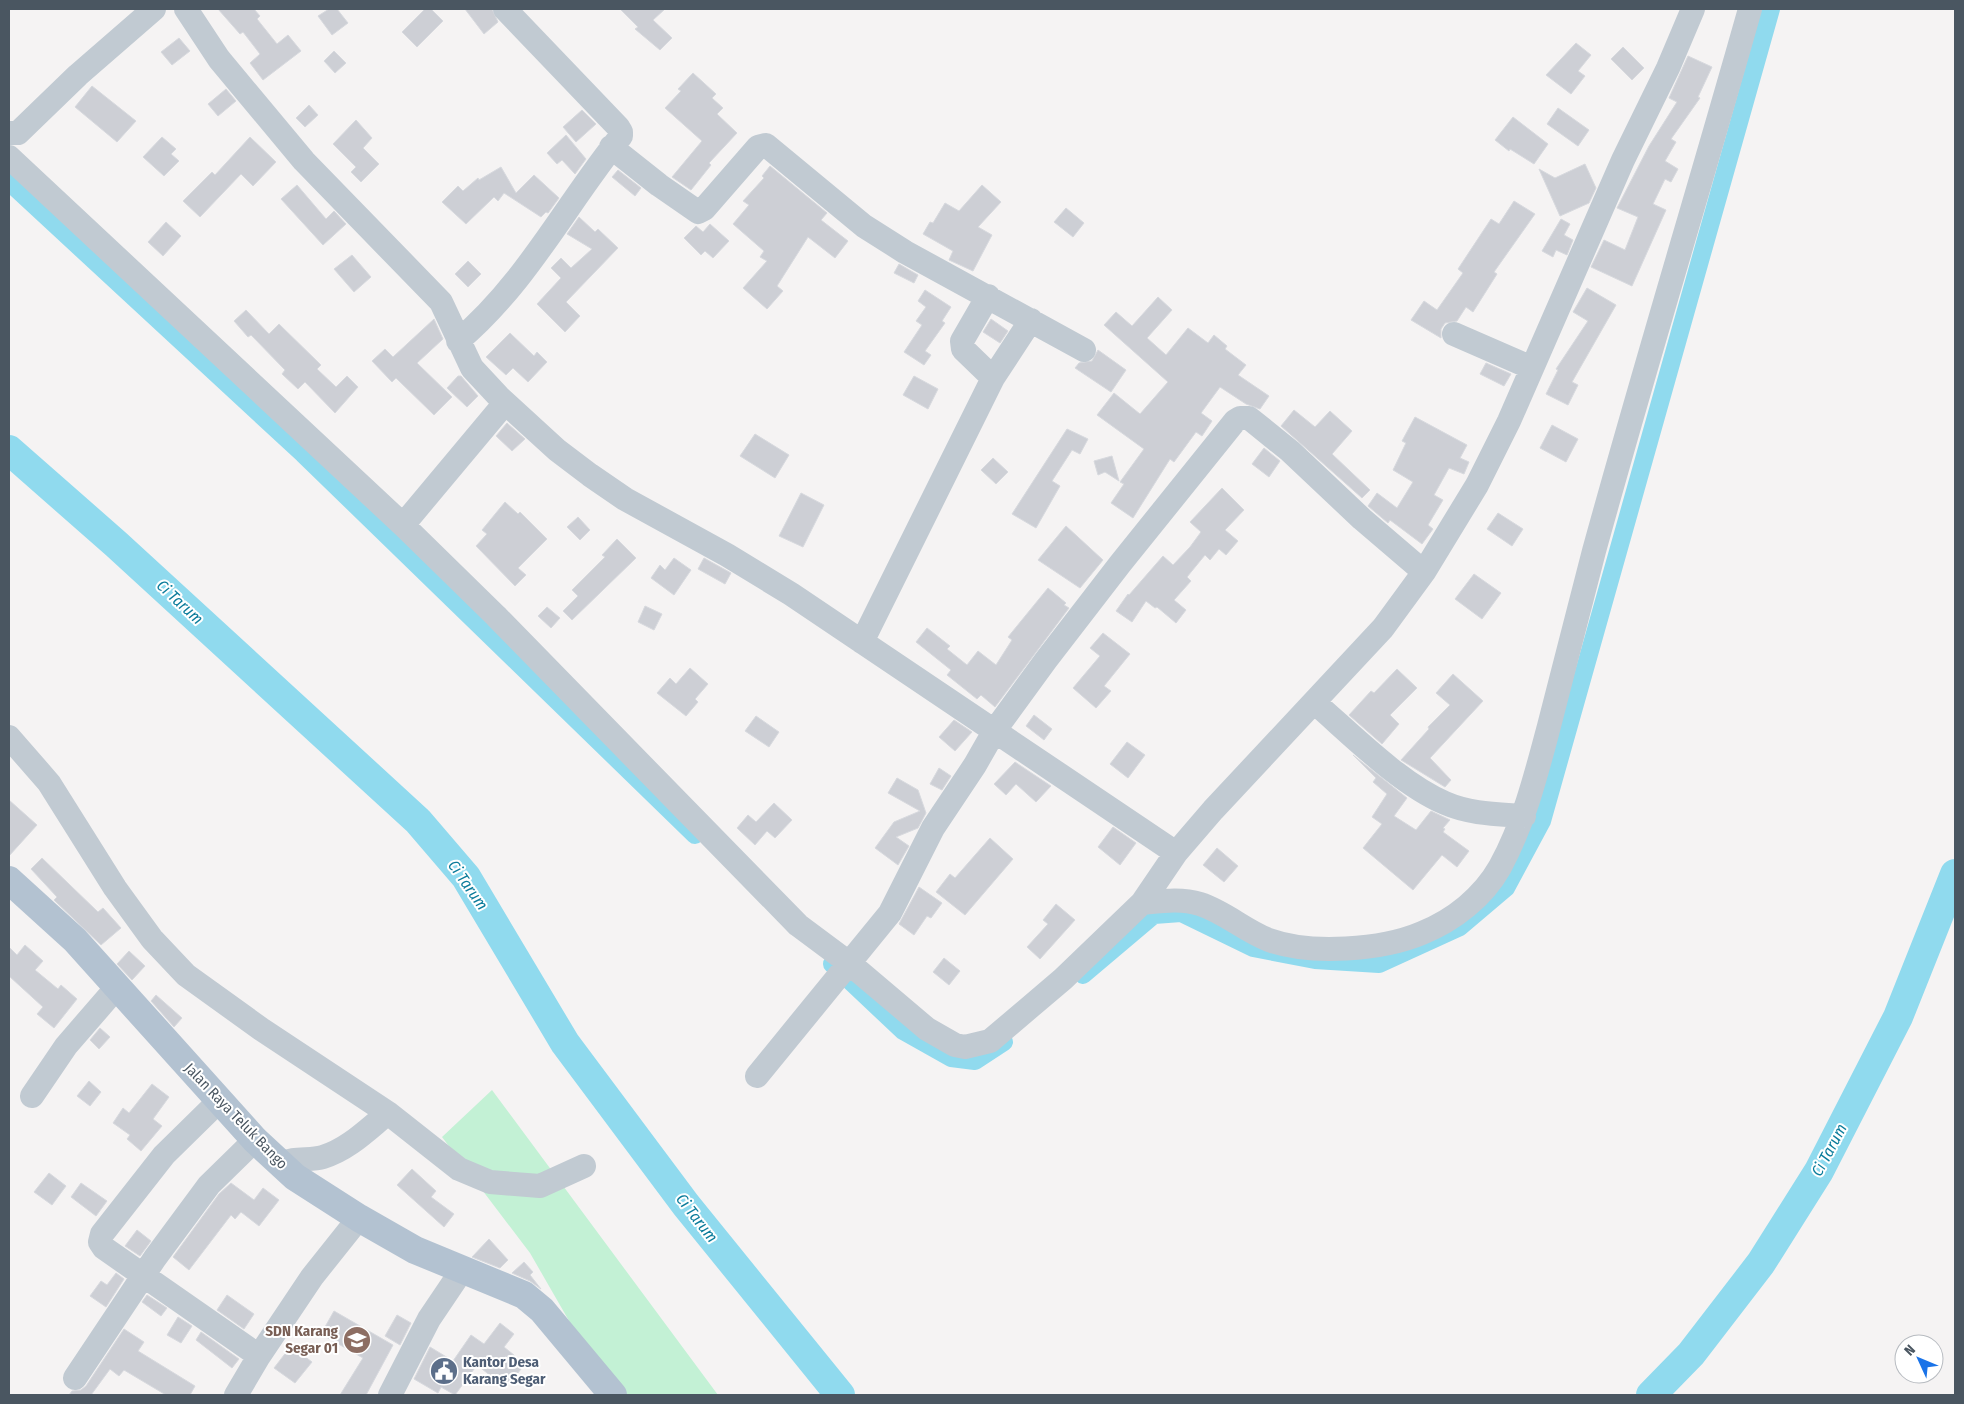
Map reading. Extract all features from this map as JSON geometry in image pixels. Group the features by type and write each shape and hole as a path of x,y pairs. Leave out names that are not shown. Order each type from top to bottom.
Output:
{"main road":[{"name":"Jalan Raya Teluk Bango","path":"9,880 75,940 255,1140 296,1177 359,1218 415,1250 513,1289 535,1303 612,1395"}],"street":[{"path":"9,133 18,133 78,75 154,9"},
{"path":"186,9 219,59 304,161 441,302 472,368 505,403 557,450 590,476 625,499 762,576 995,730 1176,853"},
{"path":"458,341 481,322 513,285 621,132 505,9"},
{"path":"9,157 403,525 496,616 798,925 849,963 927,1029 955,1046 965,1047 976,1046 990,1041 1063,979 1142,903 1176,853 1383,628 1424,572 1477,485 1532,368 1623,160 1668,68 1693,9"},
{"path":"1142,903 1175,900 1200,904 1268,940 1294,946 1315,948 1376,945 1421,934 1468,905 1484,890 1499,867 1524,816 1594,553 1750,9"},
{"path":"612,147 659,185 698,212 704,209 758,147 766,145 864,226 905,252 1084,350"},
{"path":"988,296 962,341 963,350 993,378"},
{"path":"862,642 993,378 1031,320"},
{"path":"1454,334 1532,368"},
{"path":"403,525 505,403"},
{"path":"757,1076 890,913 933,828 975,765 995,730 1120,564 1229,428 1240,418 1248,418 1290,451 1424,572"},
{"path":"1314,702 1417,788 1445,803 1480,813 1524,816"},
{"path":"9,737 49,783 115,888 169,959 186,975 261,1029 388,1113 459,1169 490,1182 540,1186 584,1166"},
{"path":"32,1096 66,1046 117,987"},
{"path":"219,1101 164,1155 100,1237 100,1242 104,1248 143,1277 259,1356"},
{"path":"281,1164 292,1160 321,1157 336,1152 388,1113"},
{"path":"75,1378 143,1277 209,1185 255,1140"},
{"path":"236,1395 259,1356 312,1277 359,1218"},
{"path":"390,1395 429,1319 462,1270"}],"green space":[{"path":"492,1090 718,1395 622,1395 595,1366 530,1253 442,1137"}],"building":[{"path":"218,9 254,9 260,16 257,19 277,44 288,35 301,51 263,80 250,63 260,54 243,32 240,34"},
{"path":"329,9 337,9 348,23 332,35 318,16"},
{"path":"425,9 431,9 443,21 417,47 402,32"},
{"path":"465,9 492,9 498,22 484,34"},
{"path":"620,9 665,9 653,20 672,38 660,50 635,29 638,27"},
{"path":"179,38 190,51 172,65 161,52"},
{"path":"1576,43 1591,55 1578,71 1585,76 1571,94 1546,75"},
{"path":"1623,47 1644,68 1632,80 1611,59"},
{"path":"334,51 346,63 335,73 324,61"},
{"path":"1688,56 1712,67 1698,97 1700,98 1671,139 1676,142 1665,161 1678,169 1671,182 1665,179 1653,204 1666,210 1632,286 1591,267 1604,240 1625,250 1638,217 1617,208 1649,146 1677,102 1669,98"},
{"path":"693,73 716,94 712,98 723,108 717,114 737,133 709,163 711,165 691,190 672,177 702,141 665,108 681,91 678,89"},
{"path":"92,86 136,121 117,142 75,107"},
{"path":"226,89 236,101 218,116 208,104"},
{"path":"309,105 318,115 305,127 296,118"},
{"path":"1558,108 1589,130 1578,146 1547,124"},
{"path":"582,110 596,124 576,142 563,127"},
{"path":"1513,117 1548,144 1534,164 1510,149 1509,151 1495,140"},
{"path":"356,120 372,138 363,148 379,164 361,182 351,172 356,167 333,144"},
{"path":"566,135 586,159 575,174 562,160 557,164 547,153"},
{"path":"162,137 176,149 171,154 179,161 164,176 143,157"},
{"path":"250,137 276,162 253,186 241,174 200,217 183,201 212,172 215,175"},
{"path":"1585,164 1596,188 1589,203 1560,216 1539,169 1555,178"},
{"path":"770,166 827,213 821,220 848,241 835,258 808,237 777,286 783,291 767,309 743,288 767,261 760,257 764,251 733,224 749,205 743,201 764,178 762,176"},
{"path":"501,167 516,193 534,175 559,198 548,213 546,212 541,217 504,193 498,201 494,197 466,224 442,202 458,186 463,191 478,178 479,180"},
{"path":"618,170 641,188 635,196 612,177"},
{"path":"297,185 326,219 334,211 346,224 323,245 281,199"},
{"path":"982,185 1001,202 978,227 992,235 973,271 949,260 953,251 923,234 930,222 933,223 945,203 959,211"},
{"path":"1514,201 1535,214 1494,272 1497,274 1473,312 1466,307 1457,321 1445,323 1441,329 1441,338 1411,320 1424,301 1437,310 1463,273 1458,269 1491,219 1499,224"},
{"path":"1066,208 1084,223 1073,237 1054,222"},
{"path":"579,217 595,232 598,229 618,248 566,302 580,316 565,332 537,304 561,278 551,268 561,258 571,268 592,249 567,234"},
{"path":"1561,219 1570,224 1564,235 1573,240 1567,255 1556,250 1553,257 1542,251"},
{"path":"166,222 181,236 163,256 148,242"},
{"path":"710,224 729,241 713,258 705,251 701,255 684,238 696,226 703,232"},
{"path":"352,255 371,277 354,292 334,269"},
{"path":"468,261 481,274 468,287 455,274"},
{"path":"899,264 918,275 914,283 894,273"},
{"path":"1587,288 1616,305 1572,382 1578,385 1568,405 1546,394 1558,370 1556,369 1588,321 1573,312"},
{"path":"925,290 951,307 942,321 945,323 925,351 931,355 924,365 904,352 922,325 916,321 926,307 918,301"},
{"path":"1158,297 1172,310 1147,338 1166,355 1188,328 1208,343 1214,335 1227,346 1225,349 1246,365 1238,375 1269,396 1260,409 1246,404 1220,387 1201,413 1212,421 1202,436 1196,432 1174,462 1170,459 1133,518 1111,503 1124,484 1120,482 1144,449 1097,415 1114,393 1140,414 1168,382 1104,325 1116,312 1132,326"},
{"path":"246,310 269,334 279,324 321,365 317,369 336,387 347,376 358,387 335,413 305,382 298,389 282,374 285,370 251,335 248,337 234,321"},
{"path":"434,319 443,339 417,363 452,397 434,415 396,378 392,382 372,361 385,349 393,357"},
{"path":"991,319 1008,331 1000,343 983,332"},
{"path":"510,333 534,356 537,352 547,362 528,382 513,368 506,375 486,357"},
{"path":"1098,350 1126,370 1111,392 1075,368 1079,363 1092,361"},
{"path":"1486,363 1511,374 1504,386 1480,374"},
{"path":"458,376 461,376 478,396 467,407 447,388"},
{"path":"914,376 938,389 928,409 903,395"},
{"path":"1294,410 1315,427 1330,411 1352,431 1332,454 1370,490 1362,498 1281,426"},
{"path":"1415,417 1467,445 1460,458 1469,462 1464,474 1449,468 1434,495 1443,500 1428,525 1433,529 1422,544 1390,520 1388,523 1368,506 1377,493 1397,508 1413,482 1393,470 1406,443 1402,441"},
{"path":"507,423 525,439 512,451 496,436"},
{"path":"1552,425 1578,439 1566,462 1540,448"},
{"path":"1067,429 1088,439 1080,454 1072,450 1052,481 1060,486 1036,528 1012,514"},
{"path":"755,434 789,455 775,478 740,456"},
{"path":"1264,448 1280,461 1269,477 1252,464"},
{"path":"1112,456 1119,481 1105,472 1098,475 1094,461"},
{"path":"993,458 1008,472 996,484 981,470"},
{"path":"1222,488 1244,510 1225,530 1238,541 1226,555 1219,549 1210,560 1205,555 1187,577 1191,581 1174,600 1186,610 1176,623 1157,607 1155,608 1146,601 1132,622 1116,611 1128,594 1163,556 1173,565 1190,547 1201,532 1190,522"},
{"path":"801,493 824,505 803,547 779,536"},
{"path":"505,502 518,514 520,512 547,539 518,568 526,575 515,586 476,546 487,534 482,530"},
{"path":"1498,513 1523,529 1512,546 1487,529"},
{"path":"578,517 590,530 580,540 567,527"},
{"path":"1066,526 1103,560 1080,588 1038,560"},
{"path":"617,539 636,558 572,620 563,611 578,596 572,590 605,557 602,555"},
{"path":"674,558 691,570 674,595 651,578 660,565 665,570"},
{"path":"704,558 731,573 725,584 698,569"},
{"path":"1474,574 1501,593 1482,619 1455,599"},
{"path":"1048,588 1066,603 1064,605 1069,608 995,707 981,695 977,699 947,675 951,670 916,642 927,628 950,646 947,649 967,665 978,651 996,665 1012,640 1008,637"},
{"path":"645,606 662,614 654,630 638,622"},
{"path":"547,607 560,618 551,628 538,616"},
{"path":"1103,633 1130,654 1104,686 1111,691 1096,708 1073,688 1100,656 1090,648"},
{"path":"690,668 708,684 695,699 698,702 686,716 657,693 670,678 676,684"},
{"path":"1397,669 1417,688 1390,715 1399,724 1382,744 1349,715 1371,691 1374,693"},
{"path":"1453,674 1483,701 1430,758 1451,780 1445,787 1401,760 1429,729 1428,727 1450,705 1436,693"},
{"path":"1034,715 1052,729 1044,740 1026,726"},
{"path":"756,716 779,732 769,747 745,731"},
{"path":"954,720 972,732 955,751 939,737"},
{"path":"1127,742 1145,755 1128,778 1110,764"},
{"path":"1353,755 1407,798 1394,816 1416,830 1431,811 1450,820 1443,828 1445,829 1443,832 1469,851 1457,867 1442,855 1413,890 1363,848 1382,824 1372,817 1387,794 1373,782 1376,778"},
{"path":"1015,762 1051,786 1036,802 1016,784 1006,795 994,784"},
{"path":"939,768 951,776 942,790 930,784"},
{"path":"897,778 918,790 926,813 918,828 896,837 909,846 898,865 875,848 894,822 920,811 888,793"},
{"path":"9,800 37,825 9,856"},
{"path":"774,803 792,820 775,838 767,831 755,845 737,828 748,815 756,822"},
{"path":"1113,827 1136,843 1120,865 1098,847"},
{"path":"990,838 1013,859 965,915 936,892 950,874 955,878"},
{"path":"1217,848 1238,866 1224,882 1203,865"},
{"path":"42,858 98,912 103,908 121,928 101,945 54,900 57,897 31,869"},
{"path":"919,887 942,903 931,918 927,916 914,935 899,924"},
{"path":"1056,904 1075,920 1040,959 1027,947 1048,924 1043,920"},
{"path":"25,945 43,961 35,970 58,989 61,985 77,999 54,1028 37,1014 43,1007 9,976 9,947 17,955"},
{"path":"129,951 145,966 132,980 117,964"},
{"path":"944,958 960,971 949,985 933,972"},
{"path":"156,995 182,1018 174,1027 151,1001"},
{"path":"100,1028 110,1037 99,1049 90,1040"},
{"path":"89,1081 101,1092 90,1106 77,1096"},
{"path":"152,1084 169,1097 153,1119 162,1126 141,1151 127,1139 130,1135 113,1123 123,1108 129,1113"},
{"path":"412,1169 436,1191 431,1197 454,1214 444,1227 397,1185"},
{"path":"49,1173 66,1186 52,1205 34,1192"},
{"path":"81,1183 107,1201 96,1216 71,1197"},
{"path":"231,1183 254,1200 263,1188 279,1200 259,1226 241,1212 235,1219 231,1215 189,1270 173,1257 219,1194"},
{"path":"137,1230 151,1241 140,1256 125,1246"},
{"path":"489,1239 508,1260 500,1268 472,1257"},
{"path":"524,1262 533,1272 530,1275 541,1289 530,1281 512,1273"},
{"path":"116,1273 124,1279 106,1307 90,1296 101,1281 107,1285"},
{"path":"147,1295 167,1308 161,1316 142,1302"},
{"path":"227,1295 254,1314 244,1329 217,1310"},
{"name":"SDN Karang Segar 01","path":"334,1311 393,1345 366,1395 340,1395 363,1358 321,1334"},
{"path":"397,1315 411,1323 400,1345 385,1336"},
{"path":"178,1317 192,1326 181,1343 167,1335"},
{"path":"500,1323 514,1334 504,1347 525,1364 506,1388 477,1365 455,1395 441,1387 438,1393 414,1379 430,1347 453,1361 471,1335 484,1344"},
{"path":"124,1329 144,1342 138,1351 195,1386 190,1395 166,1395 124,1370 119,1376 110,1369 91,1395 69,1395 72,1391 81,1390 86,1386"},
{"path":"201,1332 239,1359 232,1368 196,1340"},
{"path":"291,1346 312,1362 295,1383 274,1368"}],"waterway":[{"path":"1083,975 1154,915 1181,913 1253,948 1315,960 1379,964 1460,927 1506,888 1542,821 1771,9"},
{"path":"9,182 303,454 695,835"},
{"name":"Ci Tarum","path":"9,450 116,544 418,821 466,877 565,1043 686,1205 840,1395"},
{"name":"Ci Tarum","path":"1651,1395 1691,1354 1761,1263 1819,1171 1898,1017 1955,874"},
{"path":"832,964 903,1031 951,1058 975,1061 1004,1042"}],"place":[{"name":"SDN Karang Segar 01","path":"357,1340"},
{"name":"Kantor Desa Karang Segar","path":"444,1371"}]}
